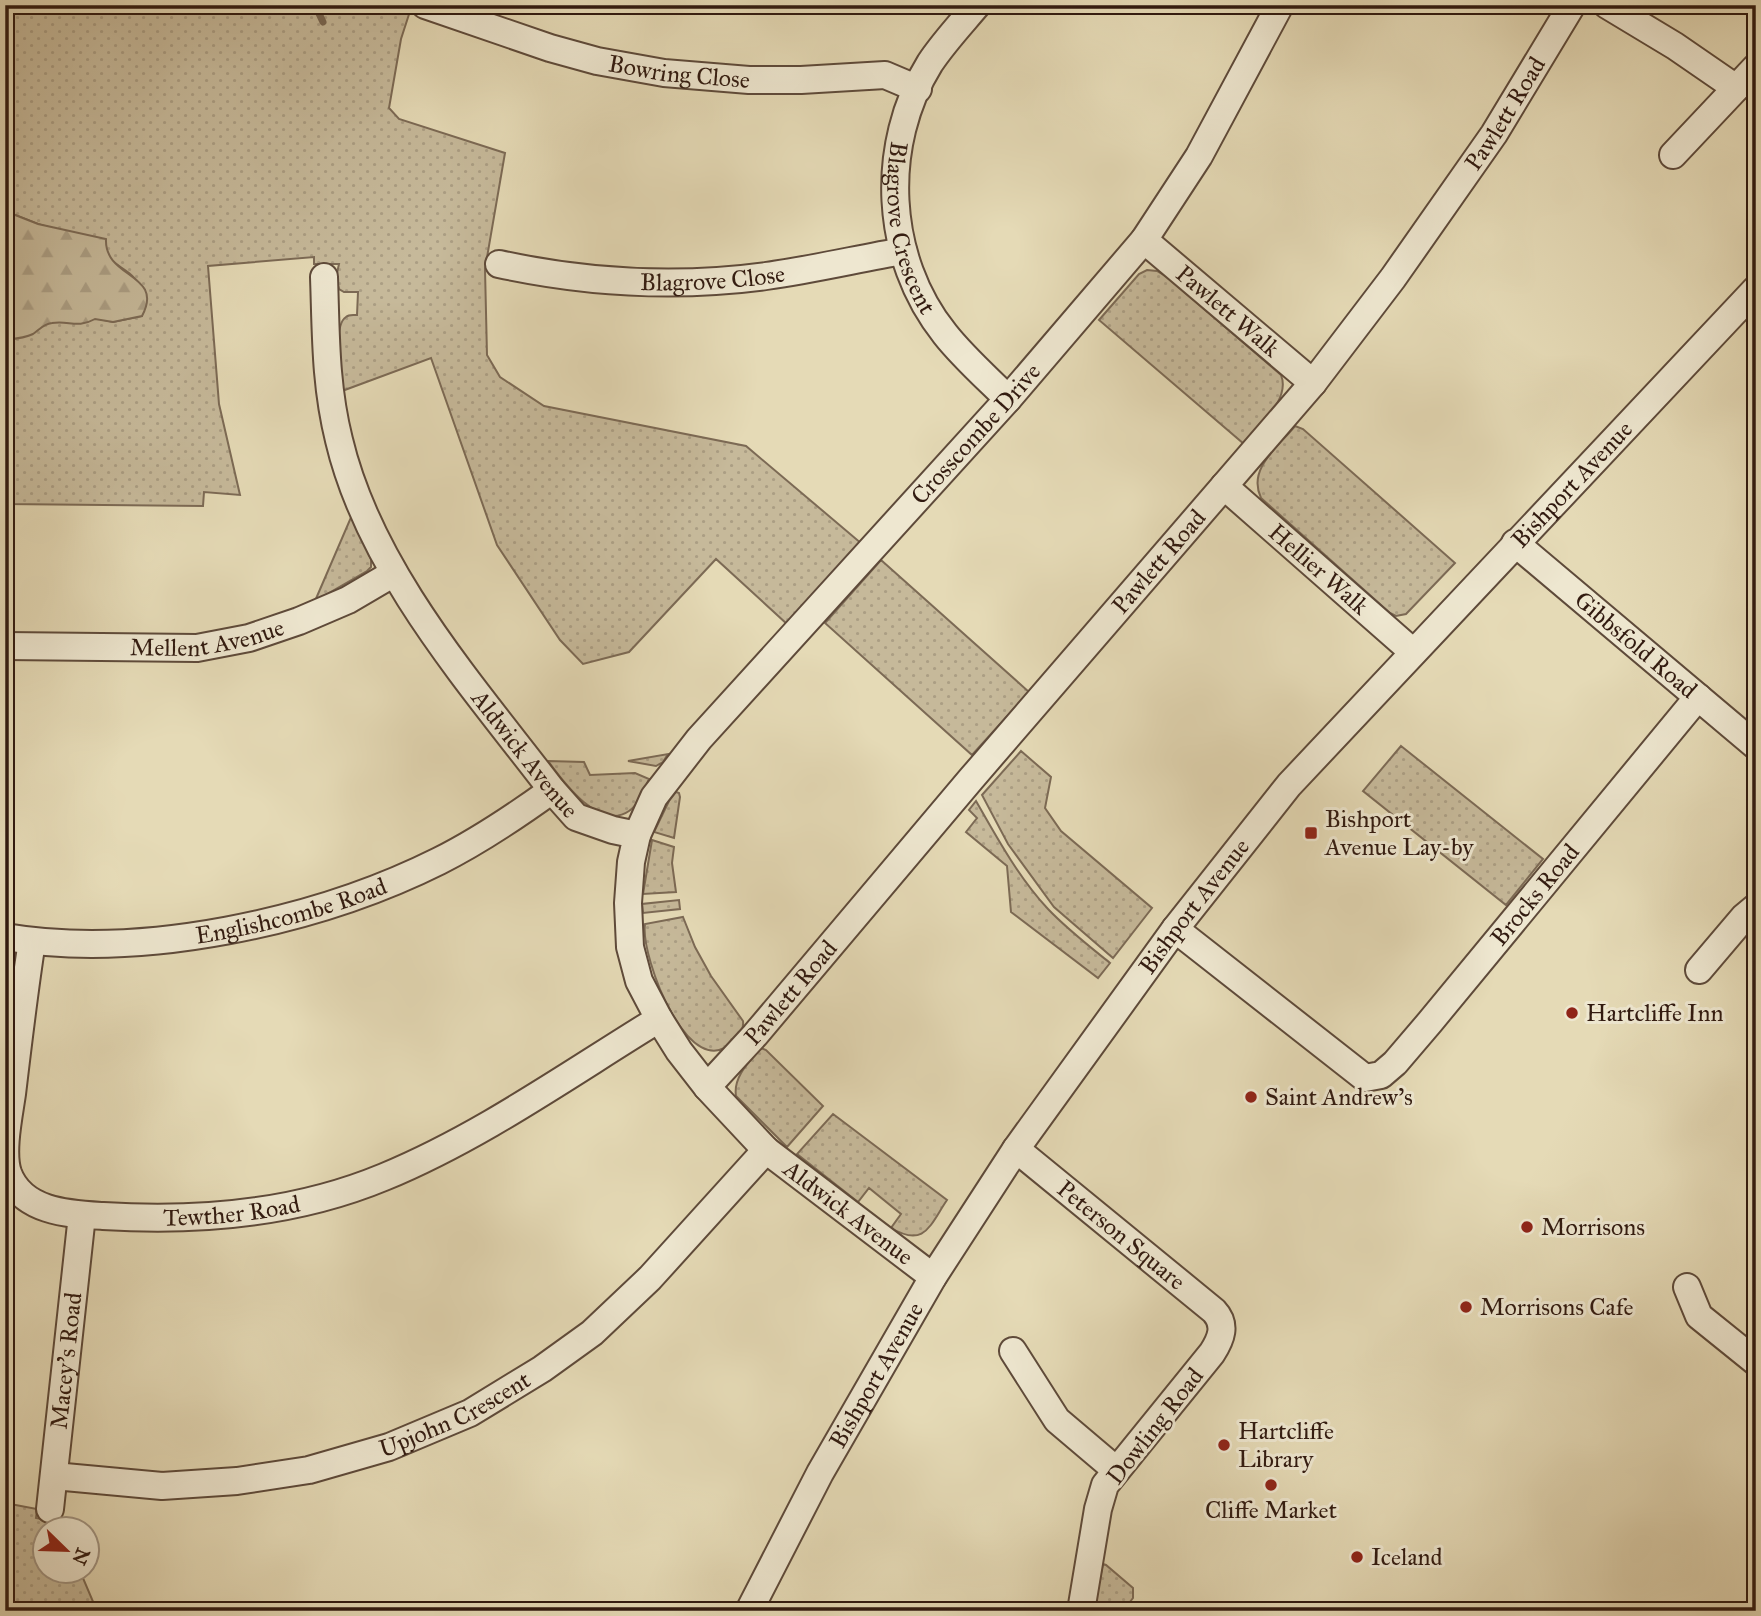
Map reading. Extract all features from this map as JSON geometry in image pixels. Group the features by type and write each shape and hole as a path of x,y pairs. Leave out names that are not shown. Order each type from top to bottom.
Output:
{"street":[{"name":"Blagrove Crescent","path":"977,5 929,66 902,128 895,171 895,205 902,251 924,302 945,334 1008,399"},
{"name":"Crosscombe Drive","path":"637,835 654,797 699,739 1008,399 1144,240 1199,156 1280,5"},
{"name":"Pawlett Road","path":"706,1087 755,1035 971,779 1313,383 1393,278 1494,134 1572,5"},
{"path":"1607,5 1675,46 1736,88"},
{"name":"Bowring Close","path":"436,19 586,58 664,73 749,80 885,75 918,89"},
{"path":"1673,155 1756,67"},
{"name":"Pawlett Walk","path":"1144,240 1313,383"},
{"name":"Blagrove Close","path":"513,275 659,283 711,282 767,276 902,251"},
{"name":"Aldwick Avenue","path":"324,277 337,303 324,338 328,379 339,443 356,493 394,573 421,615 552,790 576,817 612,830 637,835 631,862 628,902 630,947 639,981 659,1019 706,1087 766,1150 933,1277"},
{"name":"Bishport Avenue","path":"749,1611 826,1462 933,1277 1016,1149 1175,929 1289,785 1756,289"},
{"name":"Hellier Walk","path":"1224,486 1413,652"},
{"name":"Gibbsfold Road","path":"1515,543 1756,746"},
{"name":"Mellent Avenue","path":"5,646 197,648 248,638 299,621 348,600 394,573"},
{"name":"Brocks Road","path":"1175,929 1365,1078 1381,1075 1395,1063 1698,697"},
{"name":"Englishcombe Road","path":"5,937 83,943 154,940 211,934 278,919 359,894 439,861 504,824 552,790"},
{"path":"1699,970 1744,917 1756,907"},
{"name":"Tewther Road","path":"32,941 8,1120 8,1173 19,1190 37,1204 52,1211 82,1215 149,1219 208,1218 279,1208 382,1178 449,1148 659,1019"},
{"name":"Peterson Square","path":"1016,1149 1214,1311 1222,1327"},
{"name":"Upjohn Crescent","path":"54,1476 162,1486 237,1480 309,1470 389,1447 470,1413 542,1369 592,1333 650,1278 766,1150"},
{"name":"Macey's Road","path":"50,1509 82,1215"},
{"path":"1687,1287 1699,1316 1756,1362"},
{"name":"Dowling Road","path":"1081,1611 1098,1509 1105,1485 1212,1353 1219,1342 1222,1327"},
{"path":"1013,1351 1057,1420 1116,1470"}],"green space":[{"path":"5,5 412,5 401,39 389,108 399,119 505,153 485,269 487,355 500,377 544,406 746,446 862,544 787,624 716,559 629,652 583,664 560,640 497,545 431,358 342,391 339,330 346,317 357,315 358,292 344,292 339,289 336,278 339,264 314,264 314,257 208,266 219,404 240,495 204,492 203,506 5,504 5,340 52,322 79,323 95,318 113,322 142,316 145,290 110,258 105,244 5,211"},
{"path":"5,211 38,224 106,239 108,252 114,262 146,291 147,302 142,316 113,322 95,319 78,324 52,323 33,334 5,340"},
{"path":"1147,270 1157,271 1167,277 1281,375 1283,384 1277,403 1244,444 1099,320 1139,274"},
{"path":"1295,426 1303,429 1455,563 1406,614 1396,616 1390,613 1261,498 1258,477 1261,468"},
{"path":"352,515 371,559 371,567 315,601"},
{"path":"881,560 1029,692 972,755 825,623"},
{"path":"1401,746 1543,859 1506,905 1363,791"},
{"path":"1021,751 1051,777 1045,808 1061,831 1152,908 1113,958 1054,907 1008,844 982,795"},
{"path":"668,754 663,762 656,766 628,761"},
{"path":"548,761 584,762 590,775 635,773 649,779 633,808 617,816 606,815 582,801"},
{"path":"676,792 680,797 674,838 654,832"},
{"path":"976,801 1009,857 1037,897 1110,963 1098,978 1011,912 1007,866 966,832 977,818 969,810"},
{"path":"652,840 674,847 672,863 676,892 643,894"},
{"path":"679,900 680,909 643,913 642,904"},
{"path":"683,917 711,976 743,1021 738,1036 718,1050 701,1047 686,1034 671,1013 651,963 645,924"},
{"path":"761,1048 823,1106 787,1147 736,1096 739,1076"},
{"path":"833,1114 947,1200 925,1231 912,1236 891,1228 901,1214 869,1188 858,1202 797,1154"},
{"path":"5,1503 37,1509 36,1514 32,1514 32,1584 86,1584 97,1611 19,1611 5,1606"},
{"path":"1103,1564 1133,1588 1133,1598 1126,1607 1095,1602"}],"waterway":[{"path":"315,5 323,22"}],"place":[{"name":"Bishport Avenue Lay-by","path":"1311,833"},
{"name":"Hartcliffe Inn","path":"1572,1013"},
{"name":"Saint Andrew's","path":"1251,1097"},
{"name":"Morrisons","path":"1527,1227"},
{"name":"Morrisons Cafe","path":"1466,1307"},
{"name":"Hartcliffe Library","path":"1224,1445"},
{"name":"Cliffe Market","path":"1271,1485"},
{"name":"Iceland","path":"1357,1557"}]}
